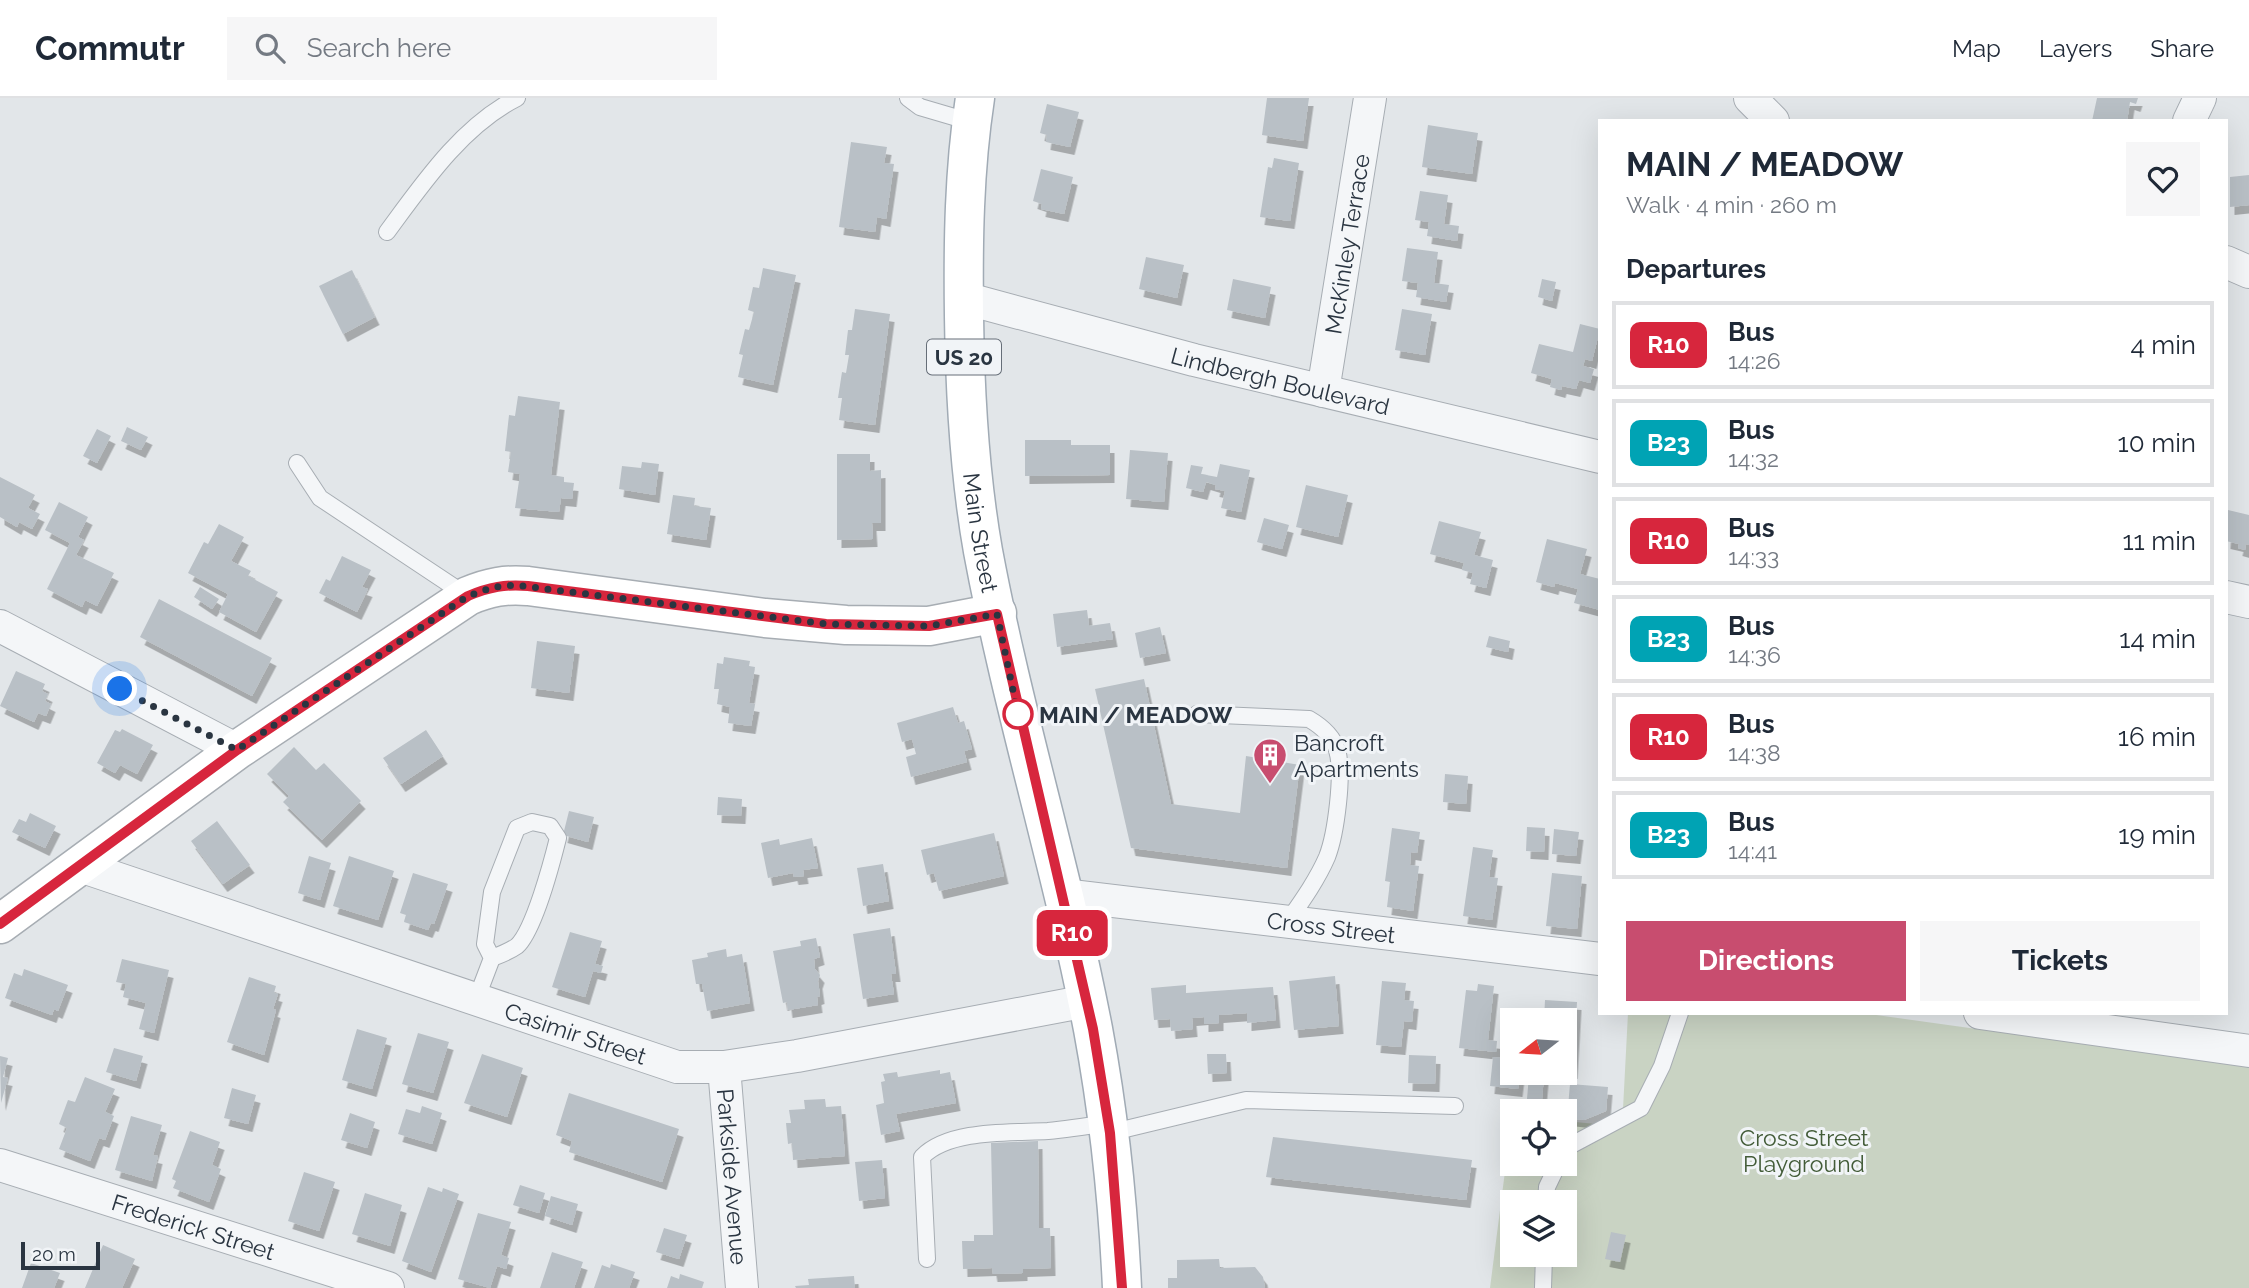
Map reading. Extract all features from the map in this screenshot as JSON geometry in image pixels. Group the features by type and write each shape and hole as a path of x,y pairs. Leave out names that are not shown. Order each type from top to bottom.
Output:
{"main road":[{"name":"Main Street","path":"973,110 966,197 964,298 964,380 971,469 984,553 1026,748 1087,1001 1109,1128 1122,1288"},
{"path":"0,924 237,750 468,596 494,587 528,586 797,621 874,626 929,626 997,614"}],"street":[{"name":"McKinley Terrace","path":"1323,391 1370,98"},
{"path":"1750,98 1771,119"},
{"path":"2190,119 2200,98"},
{"path":"2228,263 2249,272"},
{"name":"Lindbergh Boulevard","path":"964,298 1181,356 1598,457"},
{"path":"2228,597 2249,602"},
{"path":"0,626 237,750"},
{"name":"Casimir Street","path":"80,866 677,1067 724,1067 797,1056 1087,1001"},
{"name":"Cross Street","path":"1063,895 1598,959"},
{"path":"1994,1015 2249,1051"},
{"name":"Parkside Avenue","path":"724,1067 742,1288"},
{"name":"Frederick Street","path":"0,1165 388,1288"}],"lane":[{"path":"387,232 424,182 457,145 494,110 517,98"},
{"path":"908,98 920,107 973,110"},
{"path":"296,463 320,498 468,596"},
{"path":"1197,714 1309,719 1324,728 1337,748 1341,771 1332,840 1319,873 1287,921"},
{"path":"476,1000 492,958 516,946 526,933 558,838 550,826 532,822 517,828 492,892 485,944 492,958"},
{"path":"1577,1142 1641,1108 1662,1066 1680,1015"},
{"path":"927,1259 922,1157 931,1148 981,1134 1109,1128 1246,1100 1455,1105"},
{"path":"1543,1288 1544,1267"}],"green space":[{"name":"Cross Street Playground","path":"1628,1015 1876,1015 2249,1067 2249,1288 1490,1288 1500,1210 1500,1267 1577,1267 1577,1190 1503,1190 1504,1176 1577,1176 1577,1122 1596,1124 1623,1109"}],"building":[{"path":"1267,98 1309,98 1303,141 1262,135"},
{"path":"2097,98 2138,98 2136,104 2130,102 2127,119 2092,119"},
{"path":"1047,104 1079,112 1070,147 1046,142 1047,135 1040,133"},
{"path":"1428,125 1478,133 1472,174 1422,167"},
{"path":"851,142 887,147 884,163 894,164 886,219 877,217 875,232 839,227"},
{"path":"1274,158 1299,163 1290,221 1260,217 1268,167 1272,168"},
{"path":"1041,169 1073,177 1064,214 1041,209 1042,204 1033,201"},
{"path":"2249,175 2249,205 2230,207 2230,177"},
{"path":"1420,191 1448,195 1444,224 1459,226 1457,241 1427,236 1429,222 1415,220"},
{"path":"1407,248 1438,252 1434,283 1449,285 1446,302 1416,297 1418,283 1402,281"},
{"path":"1146,257 1184,265 1177,298 1139,289"},
{"path":"763,268 796,275 773,385 738,377 743,355 739,354 745,329 749,330 754,312 748,310 753,287 759,288"},
{"path":"352,270 375,317 343,334 319,286"},
{"path":"1233,279 1271,287 1265,318 1227,310"},
{"path":"1542,279 1556,282 1552,301 1538,297"},
{"path":"855,309 890,314 875,425 839,420 842,398 838,398 842,372 846,373 849,355 845,355 848,330 852,330"},
{"path":"1402,309 1432,314 1425,355 1395,350"},
{"path":"1580,324 1598,328 1592,361 1585,359 1583,366 1594,369 1590,383 1579,380 1576,389 1562,386 1561,390 1550,387 1552,379 1531,373 1539,344 1573,352"},
{"path":"518,396 560,402 551,475 564,477 564,482 574,483 572,499 561,498 559,512 515,508 520,474 508,472 511,452 505,451 509,415 515,416"},
{"path":"127,427 148,437 141,450 121,441"},
{"path":"97,429 111,436 97,463 83,456"},
{"path":"1025,440 1071,440 1071,445 1110,445 1110,475 1025,476"},
{"path":"1130,450 1168,453 1164,502 1126,499"},
{"path":"837,454 870,454 870,471 881,470 881,523 872,523 873,539 837,540"},
{"path":"642,462 659,464 655,495 619,489 622,466 641,468"},
{"path":"1220,464 1250,470 1241,512 1221,508 1225,491 1215,489 1216,485 1206,482 1203,492 1186,488 1191,465 1203,467 1201,474 1217,477"},
{"path":"0,477 35,495 28,508 40,514 32,529 19,522 17,527 0,517"},
{"path":"1306,485 1348,495 1338,537 1296,527"},
{"path":"673,495 695,498 694,506 711,508 706,540 667,534"},
{"path":"59,502 88,517 78,537 84,540 76,555 114,573 97,606 85,600 82,607 47,589 70,543 45,530"},
{"path":"2228,510 2249,515 2249,545 2246,544 2245,550 2238,548 2239,544 2228,541"},
{"path":"1264,518 1289,525 1282,549 1257,542"},
{"path":"1439,521 1481,532 1474,555 1493,560 1486,588 1470,584 1473,573 1462,570 1464,563 1430,554"},
{"path":"219,524 244,537 231,561 251,571 248,576 278,592 256,632 219,612 228,594 188,573 204,542 208,544"},
{"path":"1547,539 1587,549 1580,574 1598,578 1598,609 1574,603 1578,589 1555,583 1554,587 1536,582"},
{"path":"342,556 371,570 362,587 368,589 357,612 319,593 326,579 330,581"},
{"path":"200,587 219,599 212,609 194,597"},
{"path":"159,599 272,658 252,696 140,637"},
{"path":"1087,610 1089,626 1110,623 1113,639 1057,647 1053,614"},
{"path":"1160,627 1166,653 1140,658 1135,633"},
{"path":"1489,636 1510,641 1508,652 1486,647"},
{"path":"537,641 575,646 569,693 531,688"},
{"path":"724,657 750,661 749,666 755,667 749,703 755,704 751,726 728,723 730,707 717,704 719,689 714,689 717,663 723,664"},
{"path":"16,671 45,684 42,691 48,694 45,701 51,704 46,716 38,713 34,722 0,706"},
{"name":"Bancroft Apartments","path":"1144,679 1171,804 1240,813 1246,756 1300,765 1287,868 1131,848 1095,689"},
{"path":"953,707 958,723 964,721 972,749 964,751 967,762 911,777 906,757 916,754 912,739 902,742 897,723"},
{"path":"122,729 153,745 137,774 120,765 115,773 97,763 115,730 120,732"},
{"path":"426,730 443,756 401,784 383,758"},
{"path":"294,747 316,770 324,763 361,801 322,840 283,802 289,796 267,774"},
{"path":"1445,774 1468,776 1466,804 1443,802"},
{"path":"718,797 742,799 741,816 717,815"},
{"path":"569,811 594,817 588,842 563,835"},
{"path":"30,813 56,826 45,848 12,832 19,819 26,822"},
{"path":"217,821 250,865 223,884 191,841"},
{"path":"1527,827 1545,828 1544,852 1526,851"},
{"path":"1392,828 1420,832 1417,853 1411,852 1410,865 1419,866 1413,911 1387,907 1390,882 1385,881"},
{"path":"1554,829 1579,832 1576,856 1552,854"},
{"path":"994,833 1004,876 939,891 934,873 927,875 921,850"},
{"path":"812,838 818,868 803,870 804,876 794,877 793,873 768,878 761,843 779,839 780,845"},
{"path":"1473,847 1493,850 1489,877 1498,878 1492,920 1463,916"},
{"path":"309,856 331,863 320,900 298,893"},
{"path":"349,856 394,871 378,920 333,906"},
{"path":"883,864 889,901 863,906 857,868"},
{"path":"413,873 448,884 434,924 431,923 428,930 404,922 406,915 400,913"},
{"path":"1552,873 1582,876 1577,929 1546,926"},
{"path":"890,928 896,974 891,974 894,994 863,999 853,934"},
{"path":"570,932 602,941 595,964 603,966 601,973 593,971 585,997 552,987"},
{"path":"816,938 820,957 814,959 815,969 820,975 818,1005 788,1010 787,1002 783,1003 773,951 801,946 800,941"},
{"path":"726,949 727,957 742,954 750,1003 707,1011 702,984 696,984 692,960"},
{"path":"122,959 169,970 154,1033 139,1029 146,1003 123,997 126,984 116,982"},
{"path":"24,969 68,985 58,1011 54,1009 52,1015 5,998 14,973 22,976"},
{"path":"1335,976 1339,1026 1294,1030 1289,981"},
{"path":"249,977 276,986 274,993 278,994 264,1055 227,1042"},
{"path":"1382,981 1406,983 1404,1000 1414,1001 1412,1022 1404,1021 1401,1047 1376,1045"},
{"path":"1478,984 1494,986 1488,1040 1497,1041 1496,1052 1459,1048 1466,990 1477,991"},
{"path":"1186,985 1186,993 1273,987 1276,1020 1247,1023 1247,1013 1219,1015 1219,1023 1204,1024 1204,1017 1192,1018 1193,1029 1171,1031 1170,1019 1154,1020 1151,988"},
{"path":"1545,1000 1577,1002 1577,1008 1545,1008"},
{"path":"357,1029 387,1038 372,1089 342,1080"},
{"path":"418,1033 449,1042 433,1093 402,1084"},
{"path":"114,1048 143,1056 136,1081 106,1072"},
{"path":"482,1054 523,1068 507,1117 464,1103"},
{"path":"1207,1054 1226,1054 1227,1073 1208,1074"},
{"path":"1409,1055 1436,1056 1435,1084 1408,1083"},
{"path":"0,1056 8,1058 3,1077 8,1078 1,1103"},
{"path":"1493,1057 1500,1058 1500,1085 1518,1085 1518,1089 1490,1086"},
{"path":"940,1070 940,1074 950,1072 956,1103 896,1114 900,1131 881,1135 876,1105 884,1103 881,1082 885,1081 883,1074 897,1072 898,1077"},
{"path":"85,1077 115,1089 105,1112 114,1116 105,1140 99,1138 90,1161 59,1149 67,1128 59,1124 68,1100 75,1102"},
{"path":"1528,1085 1543,1085 1542,1099 1527,1099"},
{"path":"1570,1085 1608,1087 1606,1111 1584,1120 1577,1119 1577,1099 1569,1099"},
{"path":"232,1088 256,1095 248,1124 224,1118"},
{"path":"569,1093 679,1129 662,1182 569,1152 572,1141 556,1135"},
{"path":"825,1099 826,1107 841,1106 845,1156 793,1160 792,1143 788,1144 786,1123 791,1123 789,1110 805,1109 804,1100"},
{"path":"422,1106 442,1113 432,1144 398,1134 406,1109 420,1113"},
{"path":"350,1113 375,1122 367,1148 341,1140"},
{"path":"131,1116 162,1125 153,1155 158,1156 152,1181 115,1170"},
{"path":"190,1131 220,1142 212,1165 221,1169 209,1202 173,1188 176,1181 172,1179"},
{"path":"1273,1137 1472,1160 1466,1200 1266,1177"},
{"path":"1038,1141 1039,1228 1050,1228 1051,1268 993,1274 992,1268 963,1269 962,1241 974,1241 974,1235 993,1235 991,1143"},
{"path":"882,1160 885,1198 859,1201 855,1162"},
{"path":"304,1172 335,1182 319,1231 288,1221"},
{"path":"520,1185 545,1193 539,1213 513,1205"},
{"path":"428,1187 442,1192 443,1188 459,1194 431,1272 402,1261"},
{"path":"365,1193 402,1205 390,1246 352,1234"},
{"path":"551,1196 578,1204 572,1225 545,1216"},
{"path":"478,1213 511,1222 501,1255 509,1258 506,1269 497,1266 490,1288 458,1279"},
{"path":"664,1228 687,1235 679,1259 656,1252"},
{"path":"1611,1232 1626,1235 1620,1262 1605,1259"},
{"path":"103,1245 135,1259 122,1288 85,1288"},
{"path":"552,1252 583,1262 574,1288 540,1288"},
{"path":"1219,1259 1220,1268 1255,1267 1263,1277 1265,1288 1168,1288 1168,1278 1177,1278 1177,1260"},
{"path":"31,1263 60,1273 54,1288 22,1288"},
{"path":"611,1264 635,1272 629,1288 594,1288 602,1265 610,1268"},
{"path":"680,1274 704,1282 702,1288 667,1288 671,1276 679,1279"},
{"path":"854,1276 855,1288 795,1286 809,1285 808,1279"}],"bus line":[{"name":"R10","path":"0,924 237,750 468,596 484,589 505,585 528,586 807,623 929,626 997,614 1093,1029 1110,1133 1122,1288"}],"place":[{"name":"MAIN / MEADOW","path":"1018,714"},
{"name":"Bancroft Apartments","path":"1270,785"}],"route":[{"path":"120,689 237,750 468,596 484,589 515,585 807,623 929,626 997,614 1018,714"}]}
